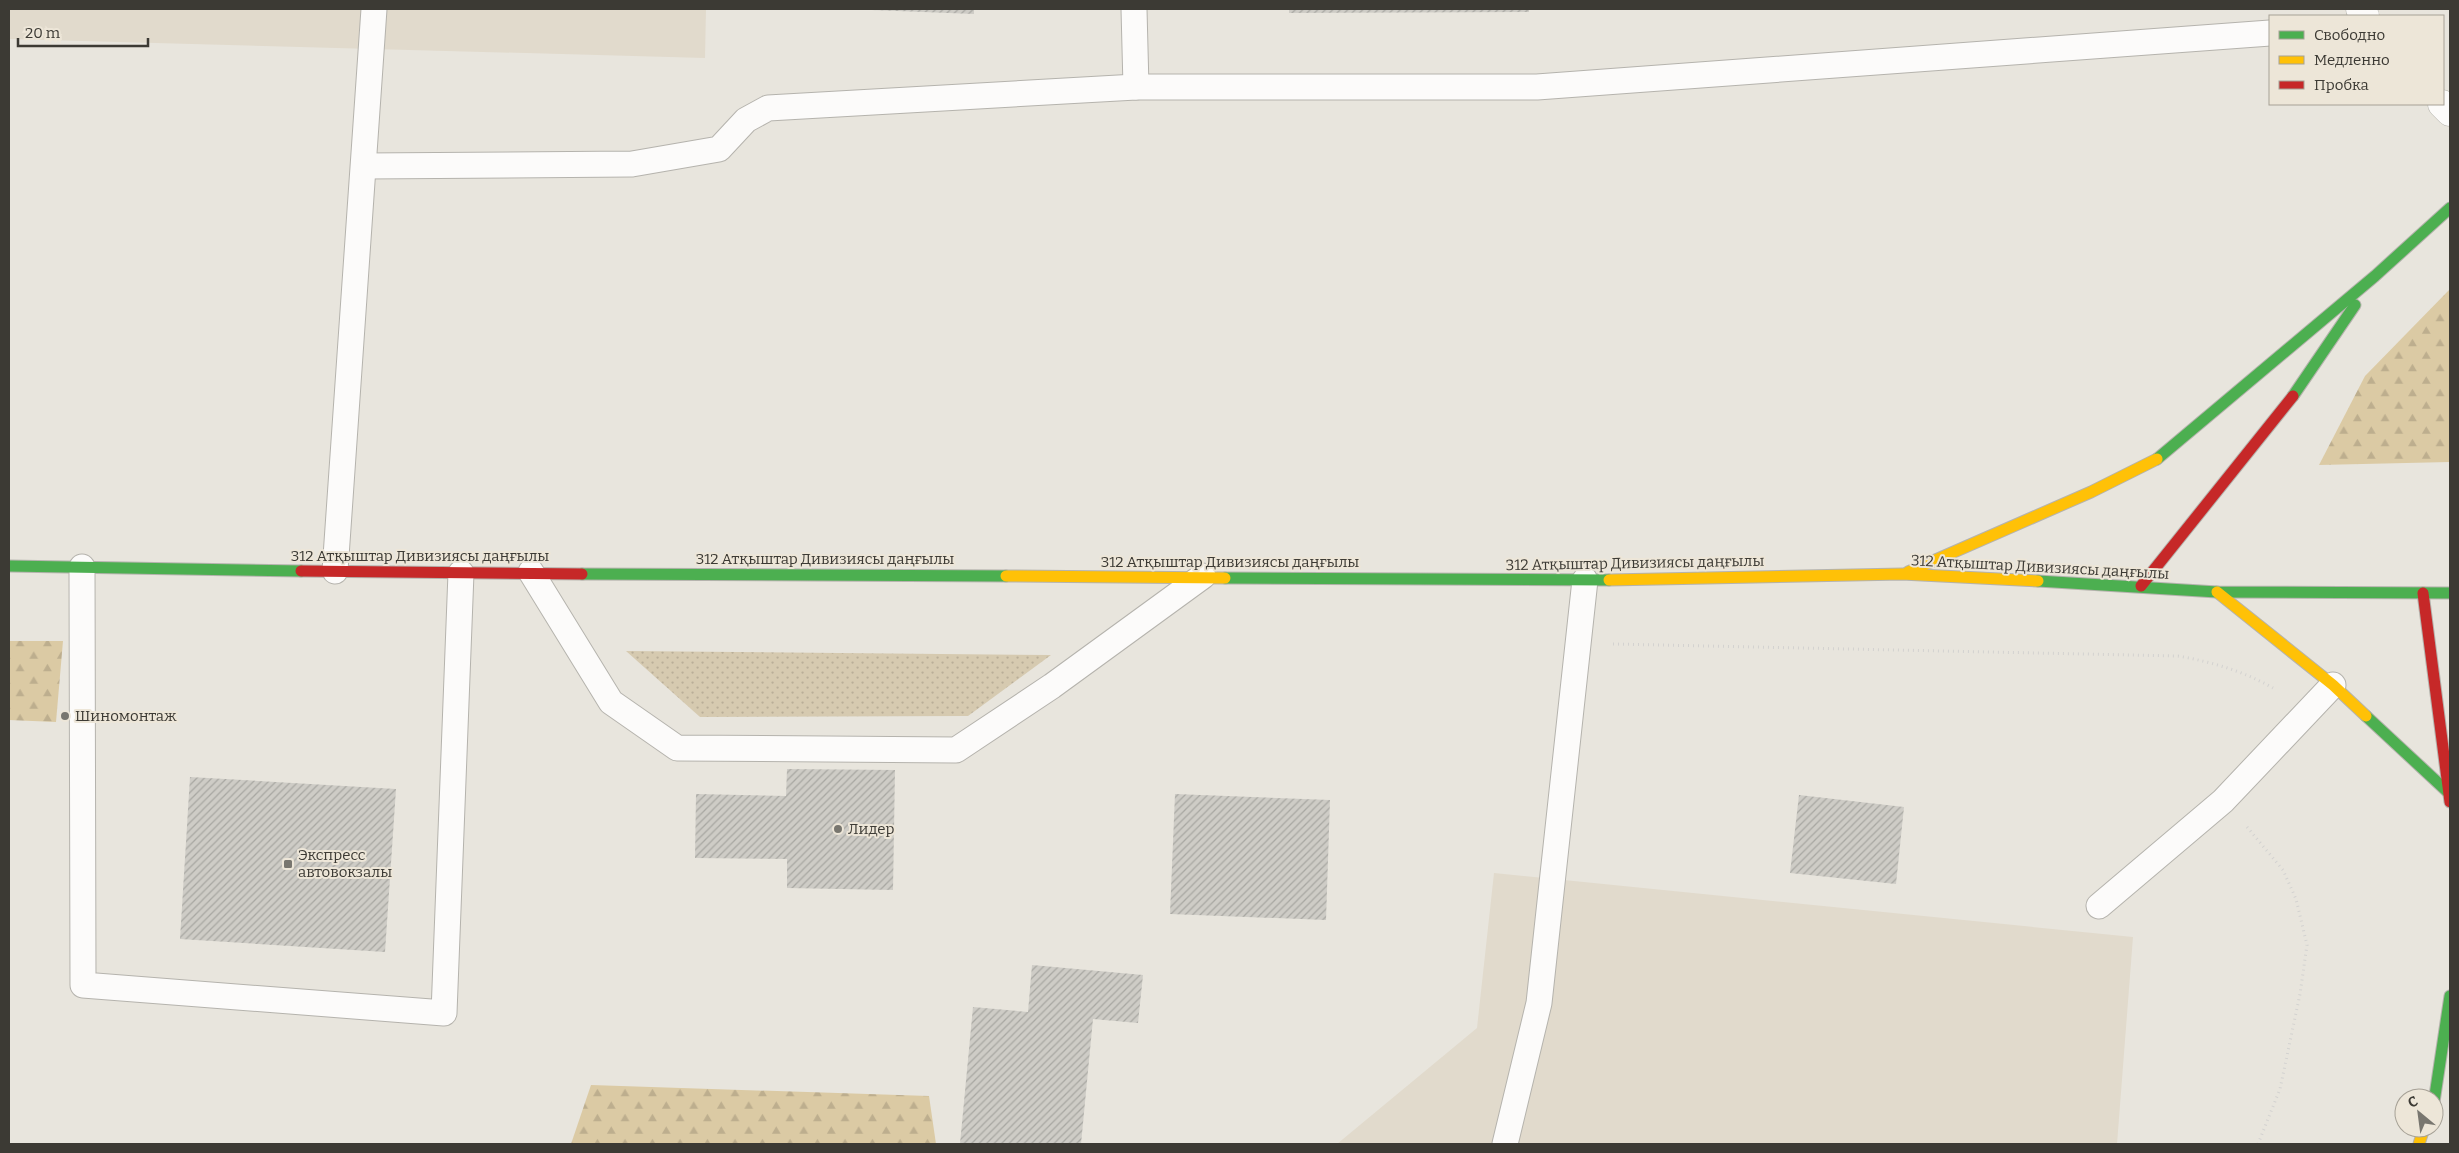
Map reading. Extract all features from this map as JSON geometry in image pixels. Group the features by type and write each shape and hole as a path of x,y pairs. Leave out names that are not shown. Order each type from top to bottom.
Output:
{"highway":[{"path":"1902,574 2091,492 2156,460 2375,276 2450,208"},
{"path":"2141,586 2286,406 2375,276"},
{"name":"312 Атқыштар Дивизиясы даңғылы","path":"9,566 461,573 1203,576 1585,580 1902,574 2141,586 2217,592 2450,593"},
{"path":"2217,592 2332,685 2450,794"},
{"path":"2423,593 2450,794 2450,806"},
{"path":"2436,1088 2450,996"}],"lane":[{"path":"335,571 374,9"},
{"path":"1134,9 1136,87"},
{"path":"364,166 632,164 719,149 746,120 768,108 1136,87 1537,87 2269,33"},
{"path":"82,567 83,984 444,1013 461,573"},
{"path":"531,572 611,702 677,748 946,750 956,750 1052,686 1203,576"},
{"path":"1506,1144 1539,1003 1585,580"},
{"path":"2099,906 2222,801 2332,685"}],"path":[{"path":"1577,643 2178,656 2212,662 2252,675 2309,711"},
{"path":"2222,801 2283,870 2296,899 2307,945 2300,994 2280,1089 2258,1144"}],"shaded area":[{"path":"9,9 706,9 705,58 9,39"},
{"path":"626,651 1051,655 968,716 700,717"},
{"path":"1494,873 2133,937 2117,1144 1337,1144 1477,1028"}],"green space":[{"path":"2450,289 2450,462 2319,465 2365,376"},
{"path":"9,641 63,641 56,722 9,720"},
{"path":"591,1085 929,1096 936,1144 571,1144"}],"building":[{"path":"846,9 974,9 974,14"},
{"path":"1289,9 1529,9 1529,12 1289,13"},
{"path":"787,769 895,770 893,890 787,888 787,859 695,858 696,794 786,796"},
{"name":"Экспресс автовокзалы","path":"190,777 396,789 385,952 180,939"},
{"path":"1175,794 1330,800 1326,920 1170,914"},
{"path":"1799,795 1904,807 1896,884 1790,873"},
{"path":"1032,965 1143,975 1138,1023 1093,1019 1081,1144 960,1144 973,1007 1028,1012"}],"traffic: fast":[{"path":"2157,459 2375,276 2450,208"},
{"path":"2293,396 2355,305"},
{"path":"9,566 301,571"},
{"path":"582,574 1006,576"},
{"path":"1225,578 1609,580"},
{"path":"2038,581 2217,592 2450,593"},
{"path":"2366,716 2450,794"},
{"path":"2436,1088 2450,996"}],"traffic: slow":[{"path":"1908,572 2091,492 2157,459"},
{"path":"1609,580 1902,574 2038,581"},
{"path":"1006,576 1225,578"},
{"path":"2217,592 2333,685 2366,716"},
{"path":"2419,1144 2421,1138"}],"traffic: jam":[{"path":"2141,586 2293,396"},
{"path":"301,571 582,574"},
{"path":"2423,593 2450,802"}],"place":[{"name":"Шиномонтаж","path":"65,716"},
{"name":"Лидер","path":"838,829"},
{"name":"Экспресс автовокзалы","path":"288,864"}]}
